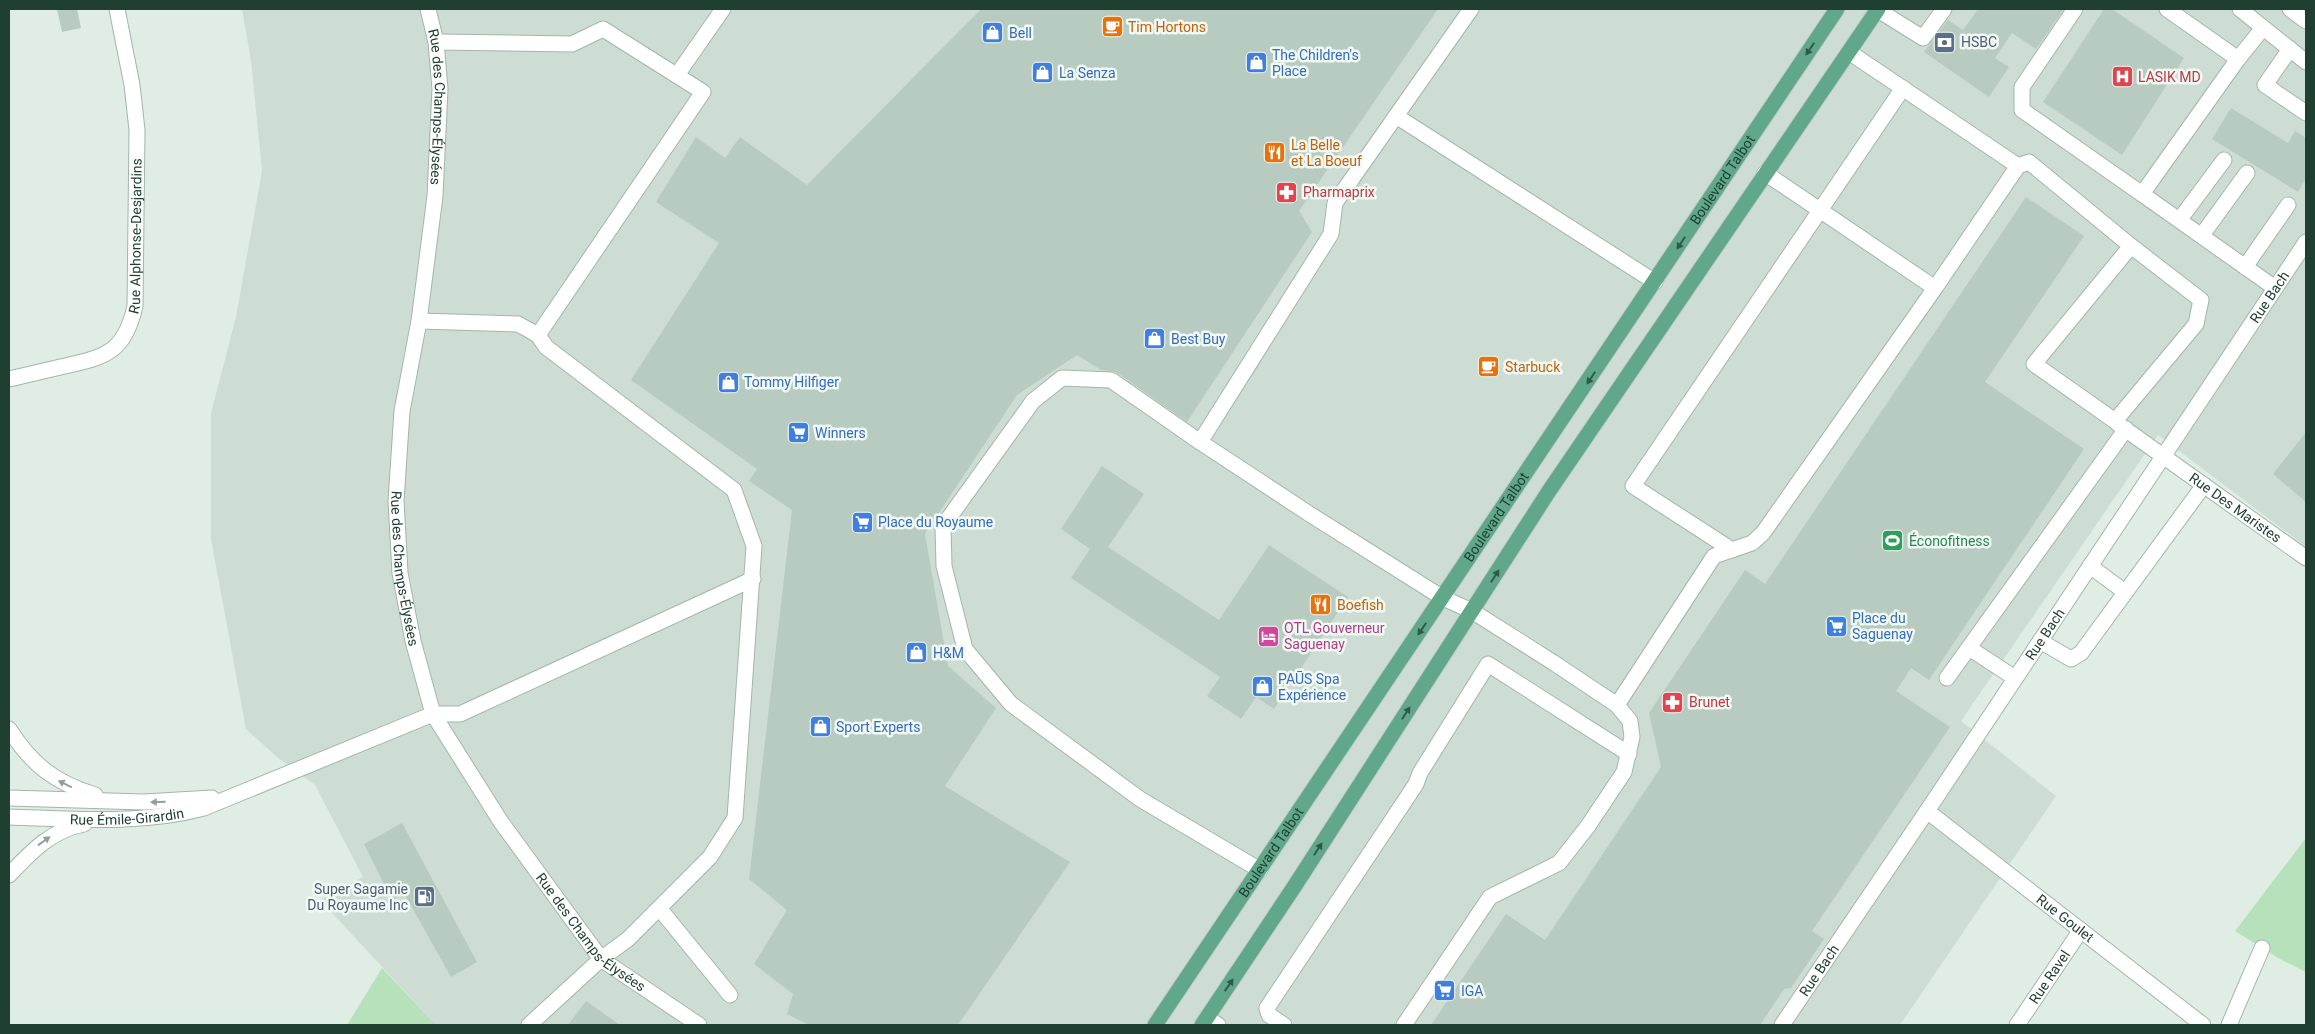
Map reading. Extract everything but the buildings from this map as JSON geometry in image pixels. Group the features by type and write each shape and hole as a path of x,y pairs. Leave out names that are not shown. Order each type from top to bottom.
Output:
{"main road":[{"name":"Boulevard Talbot","path":"1155,1025 1837,9"},
{"name":"Boulevard Talbot","path":"1209,1023 1296,884 1549,491 1878,9"}],"street":[{"name":"Rue Alphonse-Desjardins","path":"9,379 96,360 111,352 123,339 131,323 135,306 137,130 132,85 117,9"},
{"name":"Rue des Champs-Élysées","path":"428,9 436,42 440,89 436,196 419,321 402,411 396,500 400,573 413,641 434,714 501,822 601,959 699,1025"},
{"path":"677,75 723,9"},
{"path":"1200,442 1331,234 1335,203 1471,9"},
{"path":"1878,9 1923,38 1944,9"},
{"path":"2075,9 2022,88 2022,110 2180,219 2275,288"},
{"path":"2167,9 2238,59"},
{"path":"2240,9 2306,62"},
{"path":"2290,9 2306,21"},
{"path":"2142,194 2238,59 2263,28"},
{"path":"436,42 572,44 603,29 704,92 538,336"},
{"path":"2290,49 2265,85 2306,113"},
{"path":"1849,52 2018,166"},
{"path":"1732,550 1633,486 1903,88"},
{"path":"1396,116 1655,282"},
{"path":"2180,219 2224,160"},
{"path":"1617,705 1714,556 1752,543 1763,533 2018,166 2029,162 2131,246 2201,300 2196,324 2120,425 1947,678"},
{"path":"2202,235 2247,173"},
{"path":"1765,174 1935,288"},
{"path":"2245,266 2288,205"},
{"name":"Rue Bach","path":"1782,1025 2306,242"},
{"name":"Rue Des Maristes","path":"2131,246 2034,364 2306,558"},
{"path":"419,321 518,324 538,336 546,347 734,490 754,546 735,818 710,857 628,939 601,959 529,1025"},
{"path":"1260,870 1140,799 1011,704 965,649 944,566 943,526 1033,401 1062,378 1111,380 1200,442 1443,598 1472,611 1617,705 1630,721 1632,737 1624,772 1588,826 1559,864 1490,897 1404,1025"},
{"path":"2040,641 2071,659 2081,654 2204,485"},
{"path":"2090,566 2125,592"},
{"path":"434,714 460,714 753,579"},
{"path":"1969,648 2015,678"},
{"path":"1284,1025 1269,1016 1267,1008 1416,784 1420,773 1488,664 1629,754"},
{"name":"Rue Émile-Girardin","path":"9,817 107,820 174,816 204,808 241,794 434,714"},
{"path":"9,729 21,748 38,766 56,779 76,790 110,800"},
{"name":"Rue Émile-Girardin","path":"9,798 174,801 241,794"},
{"name":"Rue Goulet","path":"1927,811 2204,1025"},
{"path":"9,875 43,841 62,830 80,824 107,820"},
{"path":"659,908 730,995"},
{"name":"Rue Ravel","path":"2017,1025 2081,930"},
{"path":"2229,1025 2262,948"}],"shaded area":[{"path":"242,9 2306,9 2306,547 2158,435 1961,721 2056,796 1900,1025 436,1025 320,900 363,877 315,785 277,757 246,729 211,539 211,413 236,317 262,171 251,61"}],"green space":[{"path":"2306,838 2306,972 2278,958 2235,931"},
{"path":"382,968 436,1025 347,1025"}],"place":[{"name":"Tim Hortons","path":"1112,27"},
{"name":"Bell","path":"993,33"},
{"name":"HSBC","path":"1945,42"},
{"name":"The Children's Place","path":"1256,63"},
{"name":"La Senza","path":"1043,73"},
{"name":"LASIK MD","path":"2122,77"},
{"name":"La Belle et La Boeuf","path":"1275,153"},
{"name":"Pharmaprix","path":"1287,192"},
{"name":"Best Buy","path":"1155,339"},
{"name":"Starbuck","path":"1489,367"},
{"name":"Tommy Hilfiger","path":"728,382"},
{"name":"Winners","path":"799,433"},
{"name":"Place du Royaume","path":"862,522"},
{"name":"Éconofitness","path":"1893,541"},
{"name":"Boefish","path":"1321,605"},
{"name":"Place du Saguenay","path":"1836,626"},
{"name":"OTL Gouverneur Saguenay","path":"1268,636"},
{"name":"H&M","path":"917,653"},
{"name":"PAŪS Spa Expérience","path":"1262,687"},
{"name":"Brunet","path":"1673,702"},
{"name":"Sport Experts","path":"820,727"},
{"name":"Super Sagamie Du Royaume Inc","path":"424,897"},
{"name":"IGA","path":"1445,991"}]}
